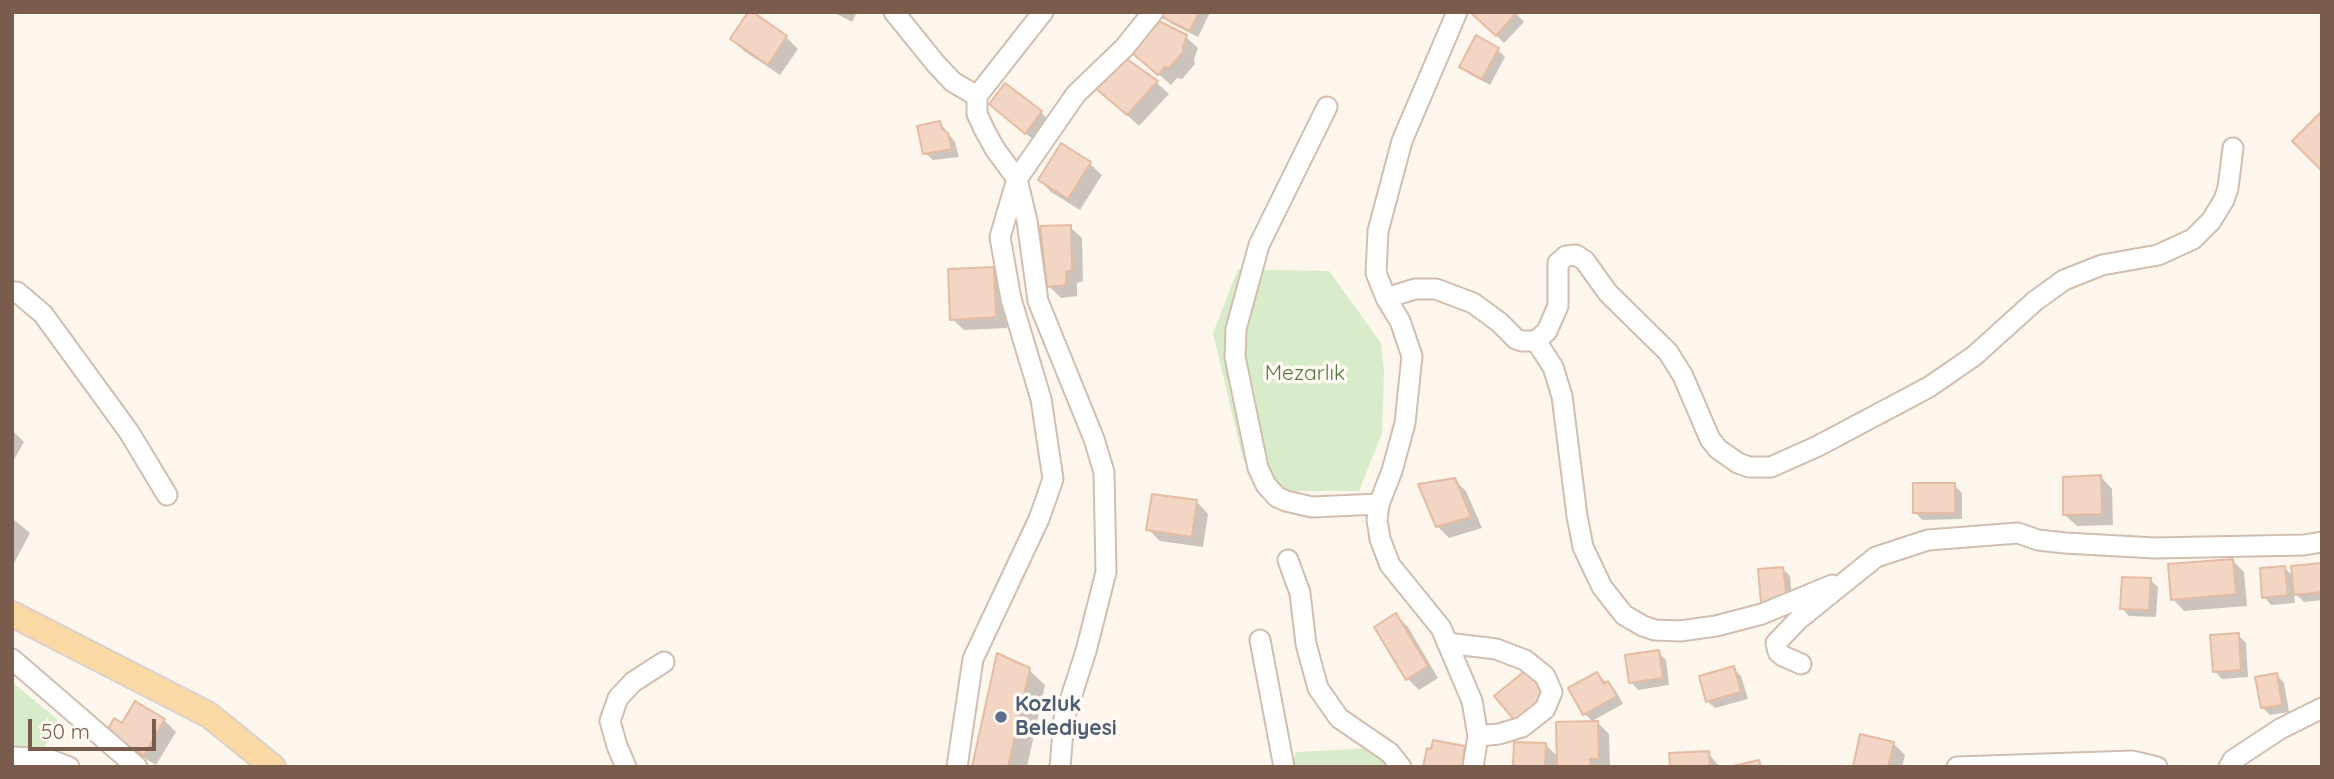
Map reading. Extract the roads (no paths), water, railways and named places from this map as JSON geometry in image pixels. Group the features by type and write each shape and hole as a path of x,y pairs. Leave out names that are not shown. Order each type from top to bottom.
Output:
{"main road":[{"path":"12,614 209,715 273,767"}],"street":[{"path":"894,12 953,82 977,96"},
{"path":"1043,12 977,96 978,114 985,131 1017,179 1027,221 1038,301 1094,439 1104,472 1106,572 1086,651 1064,719 1060,767"},
{"path":"957,767 973,659 1039,519 1053,479 1041,399 1011,299 1000,237 1017,179 1076,94 1124,48 1153,12"},
{"path":"1457,12 1402,141 1378,231 1376,274 1386,299 1401,321 1412,356 1405,423 1392,471 1378,504 1380,539 1390,565 1441,628 1472,701 1478,736 1473,767"},
{"path":"1327,107 1259,246 1236,329 1236,357 1258,468 1266,485 1286,502 1312,507 1378,504"},
{"path":"1386,299 1415,289 1436,289 1473,303 1499,322 1516,339 1536,341 1547,331 1559,306 1561,259 1571,254 1581,257 1608,293 1668,352 1683,376 1705,428 1718,449 1749,467 1771,467 1818,446 1929,387 1974,356 2035,301 2064,280 2102,265 2158,255 2193,239 2211,221 2224,200 2233,148"},
{"path":"12,292 17,292 43,314 129,432 167,495"},
{"path":"1536,341 1553,367 1562,396 1583,547 1602,587 1624,615 1655,630 1680,631 1716,626 1762,614 1831,584 1838,587"},
{"path":"1801,664 1778,652 1776,643 1799,619 1876,556 1928,540 2018,533 2038,540 2065,543 2155,548 2304,545 2322,542"},
{"path":"1289,559 1300,593 1306,644 1318,688 1339,718 1390,752 1401,767"},
{"path":"1260,640 1284,767"},
{"path":"1447,643 1496,649 1525,660 1545,676 1552,692 1545,709 1522,727 1499,734 1478,736"},
{"path":"12,659 137,767"},
{"path":"626,767 610,721 618,698 626,689 664,662"},
{"path":"2229,767 2233,760 2280,729 2322,708"},
{"path":"12,757 48,759 69,767"},
{"path":"1957,767 2132,761 2157,767"}],"place":[{"name":"Kozluk Belediyesi","path":"1001,717"}],"park label":[{"name":"Mezarlık","path":"1305,374"}]}
